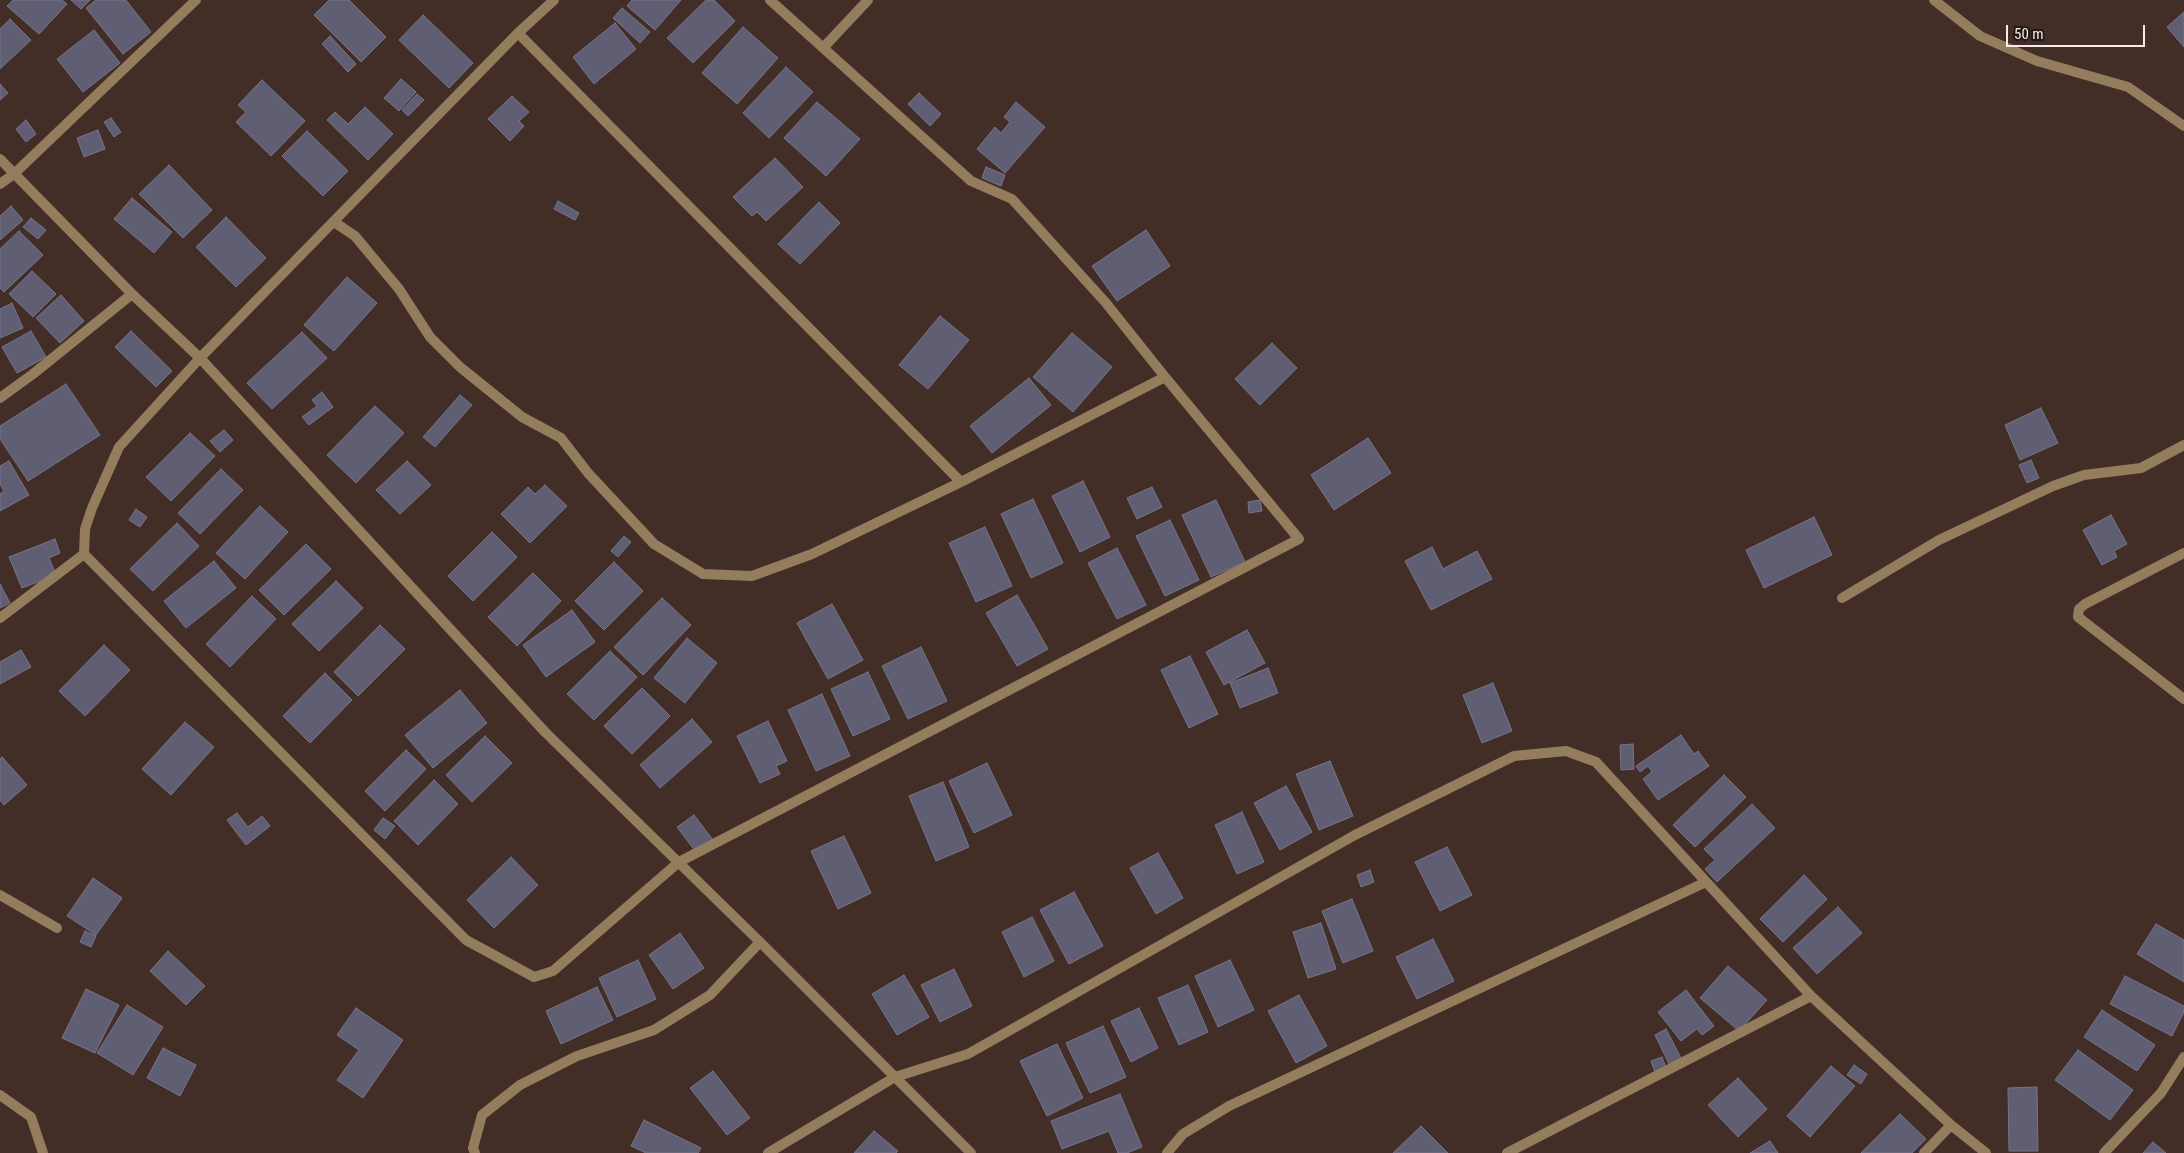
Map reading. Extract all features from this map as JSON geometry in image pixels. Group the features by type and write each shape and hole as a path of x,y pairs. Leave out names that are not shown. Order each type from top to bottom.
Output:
{"street":[{"path":"0,184 14,174 196,0"},
{"path":"0,618 84,554 86,529 92,508 119,447 200,358 518,33 554,0"},
{"path":"84,554 466,940 534,977 553,971 678,862 1299,539 1106,303 1012,199 971,181 770,0"},
{"path":"823,48 868,0"},
{"path":"1934,0 1980,36 2037,61 2128,87 2184,126"},
{"path":"518,33 961,482"},
{"path":"0,160 132,294 200,358 545,732 760,942 971,1153"},
{"path":"334,222 356,236 399,289 430,337 460,367 522,417 561,438 588,474 654,544 702,574 752,576 812,554 961,482 1165,377"},
{"path":"0,398 33,374 132,294"},
{"path":"1842,598 1939,540 2053,486 2084,475 2141,468 2184,445"},
{"path":"2184,553 2085,604 2079,609 2078,617 2184,699"},
{"path":"768,1153 895,1077 968,1054 1355,835 1514,756 1566,751 1596,762 1811,996 1951,1125 1986,1153"},
{"path":"1168,1153 1183,1134 1230,1106 1706,882"},
{"path":"0,895 57,928"},
{"path":"474,1153 473,1148 482,1114 520,1085 577,1056 654,1030 710,996 760,942"},
{"path":"1507,1153 1811,996"},
{"path":"2104,1153 2161,1093 2184,1057"},
{"path":"0,1096 31,1117 43,1153"},
{"path":"1924,1153 1951,1125"}],"building":[{"path":"13,0 62,0 67,4 39,34 7,6"},
{"path":"71,0 90,0 81,9"},
{"path":"96,0 126,0 151,32 123,54 86,8"},
{"path":"329,0 349,0 386,37 361,62 314,15"},
{"path":"632,0 681,0 655,30 627,6"},
{"path":"706,0 714,0 735,21 693,63 667,38"},
{"path":"622,8 650,32 640,43 613,18"},
{"path":"2184,12 2184,47 2167,27"},
{"path":"423,15 473,63 449,88 399,40"},
{"path":"10,19 31,40 0,69 0,29"},
{"path":"615,23 636,49 594,84 573,57"},
{"path":"743,27 778,58 737,104 702,73"},
{"path":"94,30 120,63 83,92 57,59"},
{"path":"330,36 356,64 348,72 322,44"},
{"path":"786,67 813,92 769,138 743,113"},
{"path":"401,79 416,92 399,111 384,98"},
{"path":"262,80 305,121 271,156 236,122 246,112 238,105"},
{"path":"0,84 8,93 0,100"},
{"path":"919,93 941,114 930,126 908,104"},
{"path":"417,94 424,100 408,116 402,110"},
{"path":"512,96 529,112 519,121 524,126 510,141 488,119"},
{"path":"817,102 860,139 826,176 784,138"},
{"path":"1016,102 1045,127 1005,173 977,149 995,127 1001,133 1010,122 1004,117"},
{"path":"365,107 393,134 368,160 327,120 335,112 348,124"},
{"path":"111,118 121,132 114,137 104,122"},
{"path":"26,120 36,134 26,142 16,129"},
{"path":"98,130 105,149 84,157 77,138"},
{"path":"307,131 348,171 323,196 282,156"},
{"path":"775,158 803,187 766,221 757,212 752,216 733,197"},
{"path":"169,165 212,210 183,238 139,194"},
{"path":"986,167 1005,175 1001,186 982,178"},
{"path":"132,198 172,232 154,253 114,219"},
{"path":"558,201 579,213 575,220 554,209"},
{"path":"819,202 840,223 800,264 778,244"},
{"path":"11,206 23,220 0,240 0,216"},
{"path":"226,217 266,258 236,287 196,247"},
{"path":"31,218 46,230 38,239 23,227"},
{"path":"1146,230 1170,266 1117,301 1092,266"},
{"path":"19,231 43,255 4,292 0,288 0,249"},
{"path":"32,271 56,294 33,317 9,294"},
{"path":"347,277 377,303 334,351 304,325"},
{"path":"61,295 84,321 60,343 36,318"},
{"path":"12,303 23,328 0,338 0,309"},
{"path":"940,316 969,340 928,389 899,365"},
{"path":"31,331 46,357 17,373 2,347"},
{"path":"131,331 172,371 156,387 115,347"},
{"path":"302,332 327,358 272,409 247,383"},
{"path":"1072,333 1112,367 1073,412 1033,377"},
{"path":"1272,343 1297,368 1260,405 1235,379"},
{"path":"1029,378 1051,405 992,453 970,426"},
{"path":"66,384 100,435 28,481 0,439 0,426"},
{"path":"322,392 333,407 309,425 302,417 317,406 312,400"},
{"path":"460,395 472,405 435,447 423,437"},
{"path":"375,406 404,433 356,483 327,455"},
{"path":"2041,408 2058,443 2020,460 2005,425"},
{"path":"224,430 233,440 220,452 210,441"},
{"path":"190,433 215,456 171,501 146,477"},
{"path":"1368,438 1391,473 1334,510 1311,475"},
{"path":"2031,460 2039,478 2027,483 2019,465"},
{"path":"9,461 29,495 0,511 0,494 4,491 0,484 0,466"},
{"path":"407,461 431,485 400,514 376,490"},
{"path":"221,469 243,490 200,534 178,513"},
{"path":"1083,481 1110,537 1080,552 1052,496"},
{"path":"545,485 567,506 530,543 501,514 528,487 535,494"},
{"path":"1152,487 1162,507 1137,519 1127,498"},
{"path":"1033,499 1063,563 1031,578 1001,514"},
{"path":"1216,500 1245,562 1211,577 1182,515"},
{"path":"1260,500 1262,511 1249,513 1248,502"},
{"path":"260,506 288,532 245,579 216,553"},
{"path":"136,509 147,517 140,527 129,520"},
{"path":"2111,515 2127,544 2114,551 2117,557 2102,565 2083,530"},
{"path":"1814,517 1832,555 1764,588 1746,550"},
{"path":"1170,520 1199,580 1165,596 1136,536"},
{"path":"177,523 199,546 153,591 130,569"},
{"path":"985,527 1012,586 976,602 949,543"},
{"path":"492,532 517,557 473,601 448,576"},
{"path":"624,536 631,542 618,557 611,551"},
{"path":"55,539 60,553 49,558 56,575 22,588 9,557"},
{"path":"306,544 331,569 284,615 259,590"},
{"path":"1432,547 1443,569 1477,551 1492,579 1431,610 1405,561"},
{"path":"1117,548 1146,605 1117,619 1088,563"},
{"path":"214,561 236,588 186,628 164,601"},
{"path":"614,562 643,591 604,630 575,601"},
{"path":"533,573 561,601 517,646 488,617"},
{"path":"336,581 363,608 319,651 292,624"},
{"path":"0,584 10,603 0,608"},
{"path":"1017,595 1048,649 1017,666 986,613"},
{"path":"252,596 276,619 230,667 206,644"},
{"path":"662,598 691,625 643,675 614,647"},
{"path":"832,604 863,660 828,679 797,623"},
{"path":"572,610 595,642 546,677 523,645"},
{"path":"380,625 405,649 358,696 334,672"},
{"path":"1247,630 1265,663 1224,685 1206,652"},
{"path":"687,638 717,663 685,703 654,678"},
{"path":"104,645 130,670 85,716 59,691"},
{"path":"921,647 947,701 908,719 882,666"},
{"path":"21,650 31,667 0,684 0,662"},
{"path":"610,651 637,677 594,720 567,694"},
{"path":"1190,656 1218,714 1189,728 1161,670"},
{"path":"1268,668 1278,693 1240,708 1230,683"},
{"path":"868,672 890,719 853,736 831,689"},
{"path":"325,673 352,700 310,743 283,716"},
{"path":"1493,683 1512,731 1482,743 1463,695"},
{"path":"642,688 670,716 632,754 604,726"},
{"path":"460,690 487,723 433,768 405,735"},
{"path":"822,694 850,756 816,771 788,710"},
{"path":"692,719 712,742 660,788 640,765"},
{"path":"768,721 787,761 776,766 780,774 760,783 737,736"},
{"path":"185,722 214,747 171,795 142,769"},
{"path":"1681,735 1694,754 1698,751 1709,766 1658,800 1643,779 1652,772 1648,766 1640,772 1636,766"},
{"path":"485,736 512,763 472,802 446,775"},
{"path":"1633,744 1634,769 1621,770 1620,745"},
{"path":"406,750 426,769 385,811 365,791"},
{"path":"2,757 27,785 4,805 0,800 0,759"},
{"path":"1330,761 1353,816 1319,830 1296,774"},
{"path":"987,763 1012,815 974,833 949,781"},
{"path":"1724,775 1746,797 1695,847 1673,825"},
{"path":"434,780 458,804 418,845 394,821"},
{"path":"943,782 969,847 936,861 909,796"},
{"path":"1286,786 1312,832 1280,850 1254,803"},
{"path":"1752,804 1775,828 1717,882 1705,869 1715,860 1704,849"},
{"path":"1242,812 1264,862 1237,874 1215,825"},
{"path":"237,813 248,827 262,816 270,826 246,845 227,820"},
{"path":"694,815 713,840 696,852 677,827"},
{"path":"383,818 395,826 385,839 374,830"},
{"path":"844,836 871,893 838,909 811,851"},
{"path":"1447,847 1472,895 1440,911 1415,862"},
{"path":"1158,853 1183,898 1156,914 1130,868"},
{"path":"511,857 538,885 494,928 467,900"},
{"path":"1370,870 1374,882 1361,887 1357,875"},
{"path":"1804,875 1827,899 1783,942 1760,919"},
{"path":"93,878 122,898 96,935 67,916"},
{"path":"1074,892 1103,946 1069,964 1040,910"},
{"path":"1352,899 1373,951 1343,963 1322,911"},
{"path":"1838,907 1862,933 1817,974 1793,948"},
{"path":"1032,917 1054,961 1024,977 1002,932"},
{"path":"1321,923 1336,969 1308,978 1293,932"},
{"path":"2156,924 2184,940 2184,982 2137,954"},
{"path":"85,931 96,936 91,947 80,942"},
{"path":"680,933 704,968 673,989 649,955"},
{"path":"1433,939 1454,981 1417,999 1396,957"},
{"path":"168,951 205,986 186,1005 150,971"},
{"path":"638,960 656,999 617,1017 599,978"},
{"path":"1230,960 1254,1010 1218,1027 1195,976"},
{"path":"1728,966 1767,1000 1739,1031 1700,998"},
{"path":"954,969 972,1006 940,1022 921,985"},
{"path":"904,975 929,1017 897,1035 872,994"},
{"path":"2125,976 2184,1006 2184,1012 2172,1036 2110,1004"},
{"path":"1188,985 1208,1032 1179,1045 1158,998"},
{"path":"597,987 613,1020 561,1044 546,1011"},
{"path":"86,989 119,1005 95,1053 62,1038"},
{"path":"1686,990 1714,1026 1702,1035 1697,1029 1681,1041 1658,1012"},
{"path":"1299,995 1327,1046 1296,1063 1268,1011"},
{"path":"127,1005 163,1027 133,1075 97,1053"},
{"path":"356,1008 403,1040 363,1098 337,1080 359,1050 337,1035"},
{"path":"1139,1008 1158,1048 1131,1062 1111,1021"},
{"path":"2102,1010 2155,1045 2137,1071 2084,1037"},
{"path":"1103,1026 1126,1077 1090,1093 1066,1043"},
{"path":"1666,1029 1682,1060 1670,1066 1655,1035"},
{"path":"1057,1044 1083,1098 1047,1116 1020,1061"},
{"path":"163,1048 196,1065 180,1096 147,1078"},
{"path":"2078,1050 2133,1090 2110,1120 2055,1080"},
{"path":"1662,1057 1666,1068 1655,1072 1651,1061"},
{"path":"1854,1065 1867,1074 1861,1084 1847,1075"},
{"path":"1831,1066 1855,1086 1810,1137 1787,1116"},
{"path":"713,1071 750,1118 727,1135 690,1088"},
{"path":"1738,1078 1767,1109 1738,1137 1708,1105"},
{"path":"2037,1087 2038,1151 2009,1151 2008,1088"},
{"path":"1120,1094 1142,1147 1127,1153 1118,1153 1109,1131 1062,1149 1051,1121"},
{"path":"1900,1114 1926,1139 1912,1153 1861,1153"},
{"path":"644,1120 701,1148 698,1153 646,1153 631,1146"},
{"path":"1421,1126 1448,1153 1393,1153"},
{"path":"874,1131 898,1151 896,1153 854,1153"},
{"path":"1770,1141 1778,1153 1750,1153"},
{"path":"2153,1142 2166,1153 2143,1153"}]}
